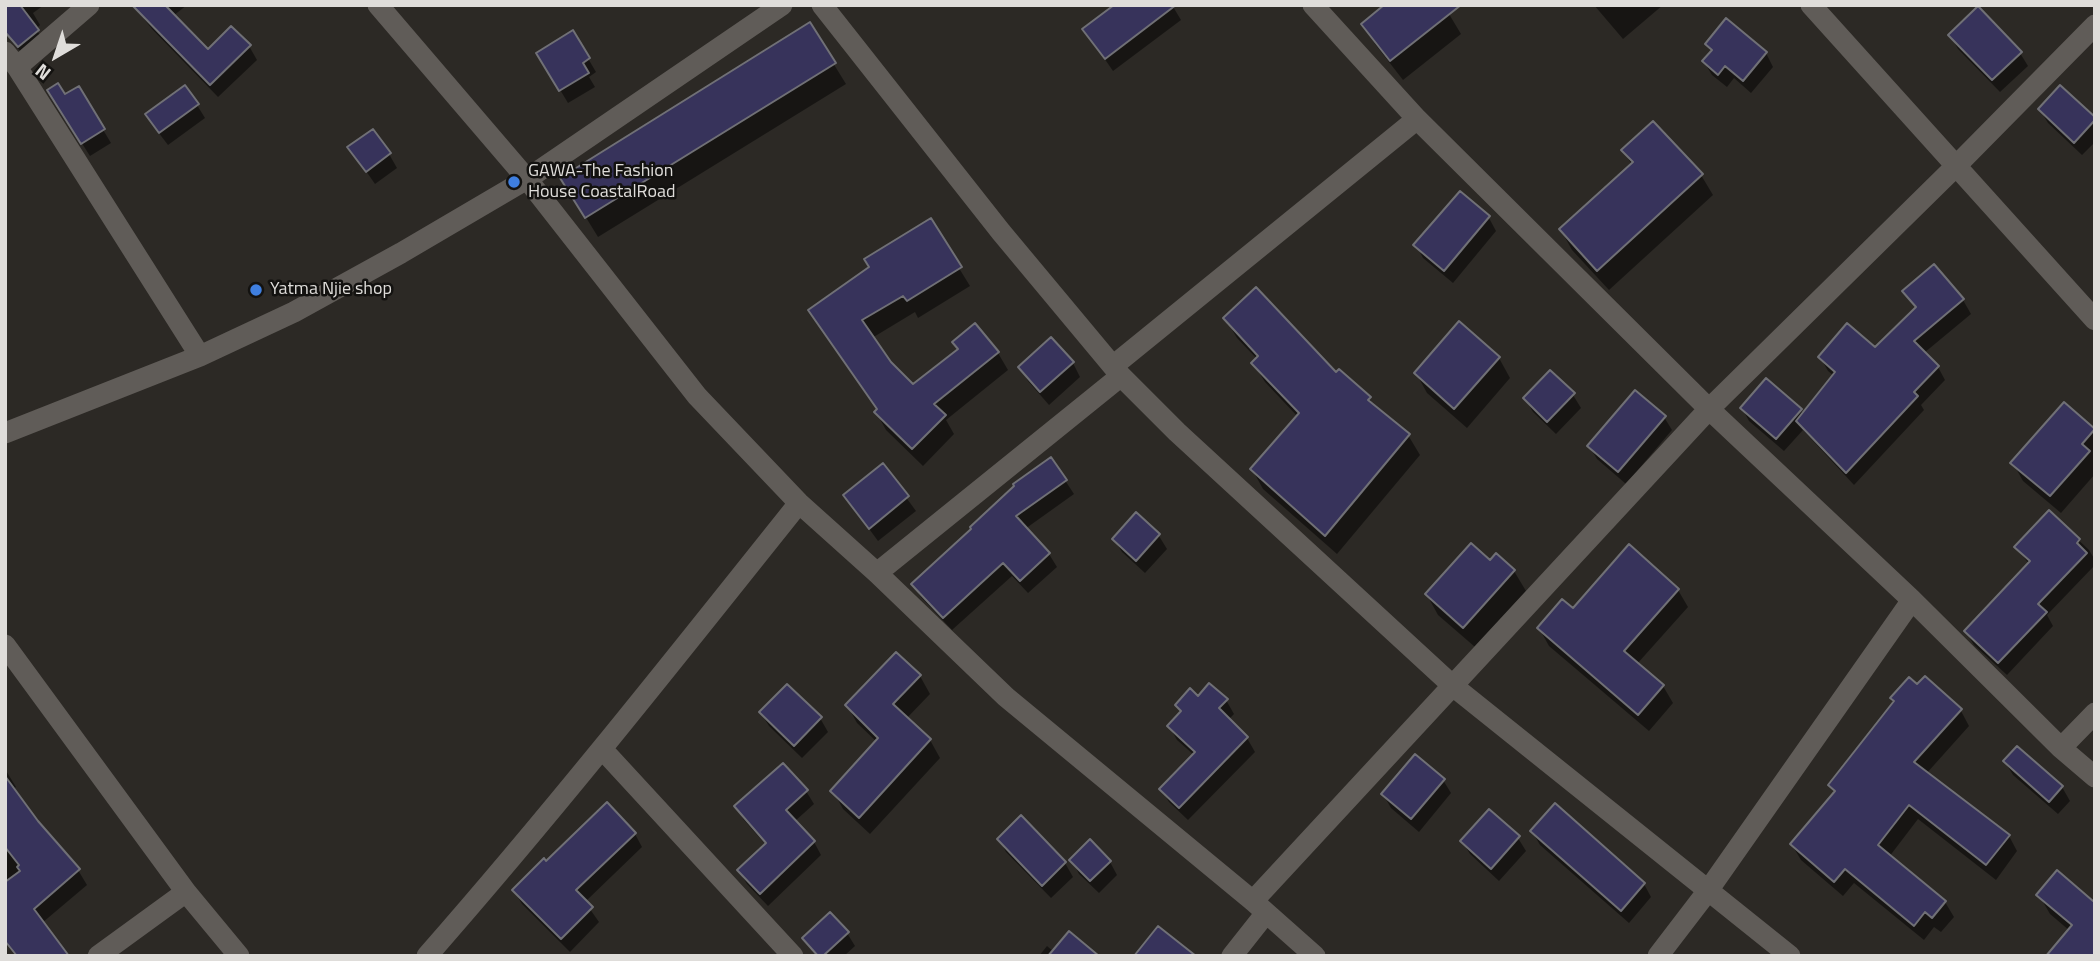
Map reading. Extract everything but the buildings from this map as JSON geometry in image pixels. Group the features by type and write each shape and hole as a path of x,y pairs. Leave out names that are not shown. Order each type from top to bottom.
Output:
{"street":[{"path":"89,5 11,60 200,356"},
{"path":"378,5 527,179 697,396 799,503 877,573 1006,697 1260,907 1315,956"},
{"path":"5,433 200,356 294,312 527,179 782,5"},
{"path":"822,5 1001,232 1117,371 1177,432 1452,686 1790,956"},
{"path":"1313,5 1417,119 1709,409 1912,600 2061,748 2095,777"},
{"path":"1811,5 2095,320"},
{"path":"1232,956 1260,907 1452,686 1709,409 2095,25"},
{"path":"877,573 1417,119"},
{"path":"427,956 603,750 799,503"},
{"path":"1658,956 1707,892 1912,600"},
{"path":"5,645 186,891 239,956"},
{"path":"2061,748 2095,713"},
{"path":"603,750 793,956"},
{"path":"98,956 186,891"}],"place":[{"name":"GAWA-The Fashion House CoastalRoad","path":"514,182"},
{"name":"Yatma Njie shop","path":"256,290"}]}
